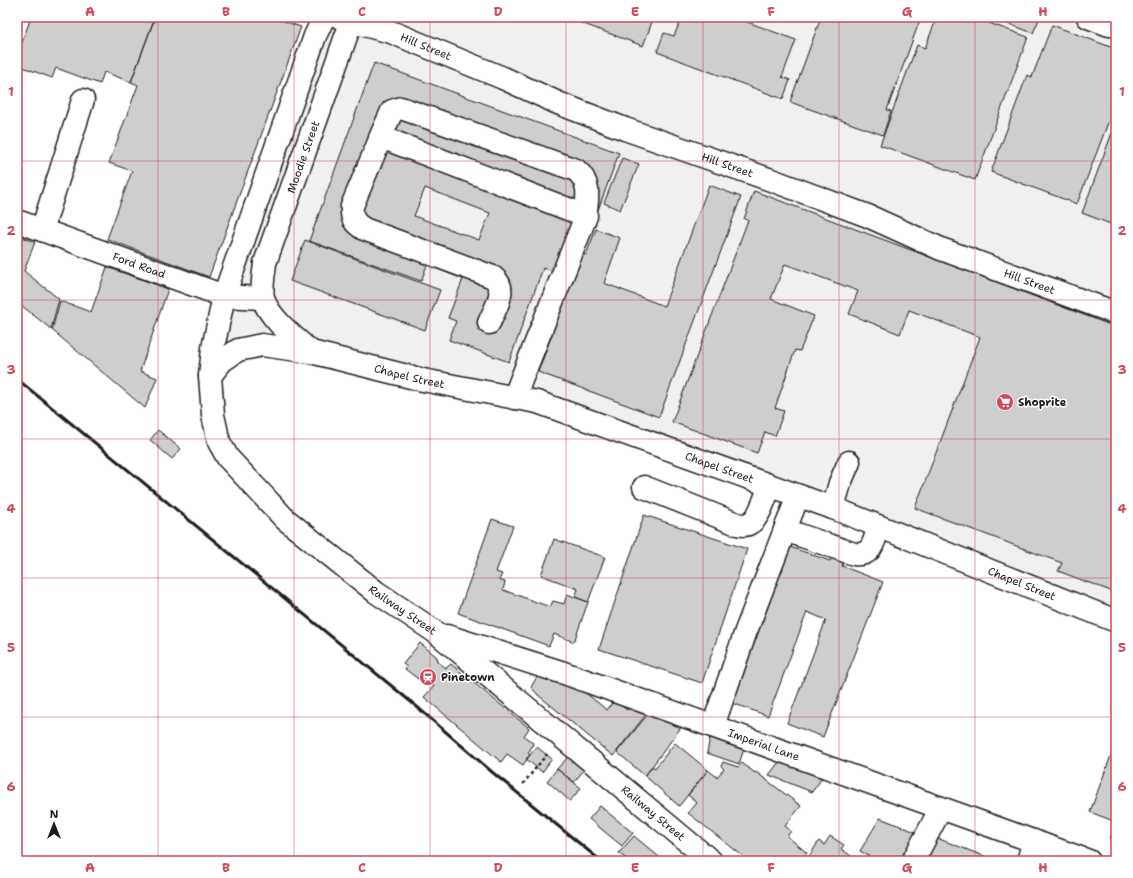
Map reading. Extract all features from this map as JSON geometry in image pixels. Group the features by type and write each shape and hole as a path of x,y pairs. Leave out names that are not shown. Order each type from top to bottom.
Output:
{"street":[{"path":"224,296 315,36 324,17"},
{"path":"1088,17 1109,25 1116,25"},
{"name":"Moodie Street","path":"263,298 265,263 348,19"},
{"name":"Hill Street","path":"348,19 391,32 503,78 558,103 625,129 818,197 868,216 941,249 1116,313"},
{"path":"42,230 83,100"},
{"path":"489,323 500,296 498,281 493,277 364,229 353,221 351,214 352,206 392,111 401,108 408,110 576,170 585,179 588,190 585,217 514,398"},
{"path":"380,138 381,137 586,216 585,217"},
{"name":"Ford Road","path":"17,221 224,296 263,298"},
{"name":"Railway Street","path":"224,296 213,348 210,376 213,415 219,442 228,458 284,519 376,592 437,633 710,861"},
{"name":"Chapel Street","path":"263,298 272,315 285,330 311,352"},
{"name":"Chapel Street","path":"210,376 228,356 238,350 262,344 311,352 423,380 537,402 833,508 1116,621"},
{"path":"833,508 840,483 849,462"},
{"path":"644,488 743,525 751,523 756,519 770,486"},
{"path":"714,726 746,632 798,496"},
{"path":"785,530 854,554 864,554 869,550 879,527"},
{"name":"Imperial Lane","path":"437,633 564,673 941,808 1031,851 1089,861"},
{"path":"913,861 941,808"}],"path":[{"path":"523,784 561,736"}],"shaded area":[{"path":"322,17 1116,17 1116,620 538,401 422,379 212,347"}],"building":[{"path":"25,17 155,17 131,82 104,72 100,84 56,68 52,78 17,65 17,56 30,20"},
{"path":"155,17 272,17 301,27 209,277 107,239 132,171 109,163 138,85 131,82"},
{"path":"565,17 654,17 643,46"},
{"path":"682,17 734,17 796,40 782,77 790,80 783,99 657,52 664,33 674,36"},
{"path":"821,17 921,17 887,110 891,111 883,135 790,102"},
{"path":"937,17 972,17 1028,37 975,180 880,145 917,45 925,48"},
{"path":"990,17 1040,17 1033,33"},
{"path":"1052,25 1116,49 1116,88 1109,106 1114,107 1077,204 991,172 1027,75 1032,77"},
{"path":"374,63 619,153 587,240 567,233 553,271 543,268 509,362 449,340 456,321 448,318 463,279 427,265 421,281 309,241","holes":["425,188 490,213 479,240 414,216"]},
{"path":"1112,133 1116,135 1116,226 1082,213"},
{"path":"622,158 639,164 620,210 604,203"},
{"path":"709,185 741,197 659,417 538,372 582,254 586,255 596,229 620,238 604,283 664,306"},
{"path":"754,191 1116,327 1116,593 1058,571 1062,563 915,508 980,337 909,310 900,334 849,314 858,291 785,264 771,299 814,316 800,351 795,350 775,408 784,411 775,436 765,432 757,453 672,422 748,220 744,219"},
{"path":"17,235 35,242 24,271 59,299 51,329 17,302"},
{"path":"305,240 440,290 425,330 290,281"},
{"path":"107,267 168,289 140,371 157,378 145,408 52,330 60,301 91,312"},
{"path":"158,430 181,449 172,459 150,440"},
{"path":"644,515 747,549 702,683 599,649"},
{"path":"492,519 513,526 496,572 502,574 499,580 505,582 503,590 550,607 553,601 564,604 567,594 588,602 574,642 554,634 549,646 458,613"},
{"path":"554,539 605,557 588,602 575,597 578,589 541,575"},
{"path":"790,547 830,561 833,555 845,559 842,566 883,582 823,737 787,723 826,620 807,612 768,716 732,703"},
{"path":"420,643 437,657 438,662 446,668 451,664 529,728 524,736 533,743 528,753 530,755 523,765 507,754 501,762 424,697 434,686 422,677 418,679 405,669 407,667 403,664"},
{"path":"540,672 577,686 607,710 614,700 627,710 631,704 648,712 613,756 538,695 531,687"},
{"path":"649,713 682,726 645,776 617,752"},
{"path":"710,737 744,749 739,764 707,753"},
{"path":"1116,742 1116,822 1090,812"},
{"path":"675,743 708,770 679,806 645,776 652,766 655,768"},
{"path":"537,747 552,759 542,772 526,759"},
{"path":"568,757 584,770 574,782 557,769"},
{"path":"723,762 738,767 742,763 801,806 785,826 791,831 787,836 807,853 801,861 749,861 688,813 697,803 688,795 708,770 717,777 724,769 721,766"},
{"path":"779,762 822,778 812,792 769,775"},
{"path":"557,769 581,788 570,801 547,781"},
{"path":"600,806 633,833 622,846 589,819"},
{"path":"880,818 918,833 901,861 877,861 860,851"},
{"path":"1116,823 1116,840 1110,838"},
{"path":"634,836 664,861 629,861 619,853"},
{"path":"830,836 844,845 841,849 854,858 852,861 806,861 819,841 824,845"},
{"path":"934,837 997,861 925,861"}],"railway":[{"path":"17,379 416,706 492,772 601,861"}],"place":[{"name":"Shoprite","path":"1005,402"},
{"name":"Pinetown","path":"428,677"}]}
